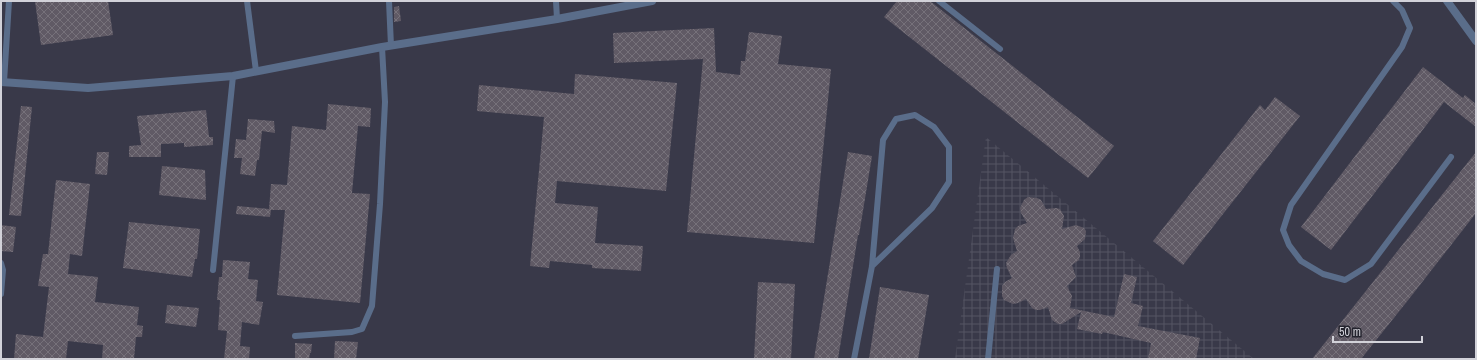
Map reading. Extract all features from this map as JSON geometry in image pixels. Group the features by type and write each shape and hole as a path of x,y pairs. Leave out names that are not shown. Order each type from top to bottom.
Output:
{"street":[{"path":"2,82 88,88 233,76 382,47 557,19 652,1"},
{"path":"1447,1 1476,42"}],"lane":[{"path":"2,82 9,1"},
{"path":"247,1 256,72"},
{"path":"388,1 391,46"},
{"path":"556,1 557,19"},
{"path":"939,1 1000,49"},
{"path":"1393,1 1402,10 1410,28 1402,47 1291,205 1284,230 1288,245 1301,261 1324,274 1345,280 1371,264 1451,157"},
{"path":"295,336 352,332 362,329 372,306 380,204 384,110 382,47"},
{"path":"213,270 233,76"},
{"path":"854,359 872,266 883,140 896,119 915,115 934,127 949,147 949,182 932,208 872,266"},
{"path":"1,263 3,270 1,294"},
{"path":"988,359 998,268"}],"shaded area":[{"path":"1,1 1476,1 1476,359 1,359"},
{"path":"986,137 1254,359 955,359"}],"building":[{"path":"35,1 108,1 113,35 41,45"},
{"path":"897,1 930,1 1114,146 1088,178 884,17"},
{"path":"399,6 401,21 394,22 394,7"},
{"path":"714,28 716,72 740,75 741,61 745,61 749,32 782,36 778,64 831,69 814,243 687,232 703,59 614,63 613,33"},
{"path":"1423,67 1463,98 1465,95 1476,104 1476,127 1444,102 1331,250 1301,227"},
{"path":"575,74 677,83 666,191 557,181 555,203 598,207 595,243 643,246 641,271 592,268 592,265 550,261 549,268 530,266 544,117 477,111 479,85 574,94"},
{"path":"1275,97 1300,116 1183,265 1153,241 1260,105 1265,110"},
{"path":"328,104 371,108 370,127 358,126 352,193 370,194 360,303 277,295 285,210 271,210 270,217 236,214 237,206 269,209 271,184 287,185 292,126 326,130"},
{"path":"21,106 32,107 21,216 9,215"},
{"path":"206,110 209,137 213,137 213,145 184,147 184,143 161,144 161,157 129,157 129,146 141,145 137,116"},
{"path":"248,119 274,121 275,133 262,131 259,160 257,160 255,176 240,174 242,158 234,158 236,139 246,140"},
{"path":"97,152 109,152 107,175 95,174"},
{"path":"848,152 872,156 838,359 814,359"},
{"path":"1476,152 1476,213 1409,299 1361,359 1312,359"},
{"path":"162,166 205,170 206,200 159,195"},
{"path":"56,180 90,184 82,256 70,254 68,274 98,277 95,302 139,307 137,325 143,326 142,337 136,337 134,359 102,359 103,345 68,341 66,359 14,359 16,334 43,337 49,287 38,286 43,254 48,254"},
{"path":"1028,197 1041,200 1046,209 1060,209 1064,216 1062,229 1076,225 1084,228 1086,231 1085,239 1077,246 1080,252 1079,260 1072,265 1076,277 1067,286 1072,296 1070,308 1114,317 1124,274 1137,277 1131,303 1143,306 1138,326 1200,338 1196,359 1148,359 1151,343 1103,332 1102,334 1077,329 1081,312 1062,324 1058,324 1052,320 1048,307 1036,310 1032,308 1026,299 1013,304 1004,300 1002,296 1002,286 1005,282 1012,278 1006,263 1011,255 1017,251 1013,238 1015,229 1018,226 1027,223 1021,213 1020,208 1024,200"},
{"path":"129,222 200,229 197,259 195,259 192,277 123,268"},
{"path":"1,225 16,227 13,252 1,251"},
{"path":"223,260 250,262 248,279 258,280 256,301 263,302 259,325 242,322 240,346 250,347 249,359 224,359 227,331 218,330 220,300 217,300 219,277 222,277"},
{"path":"758,282 795,284 791,359 754,359"},
{"path":"880,287 929,295 918,359 869,359"},
{"path":"167,305 199,308 196,327 165,323"},
{"path":"335,341 358,342 356,359 334,359"},
{"path":"295,343 312,344 309,359 295,359"}]}
